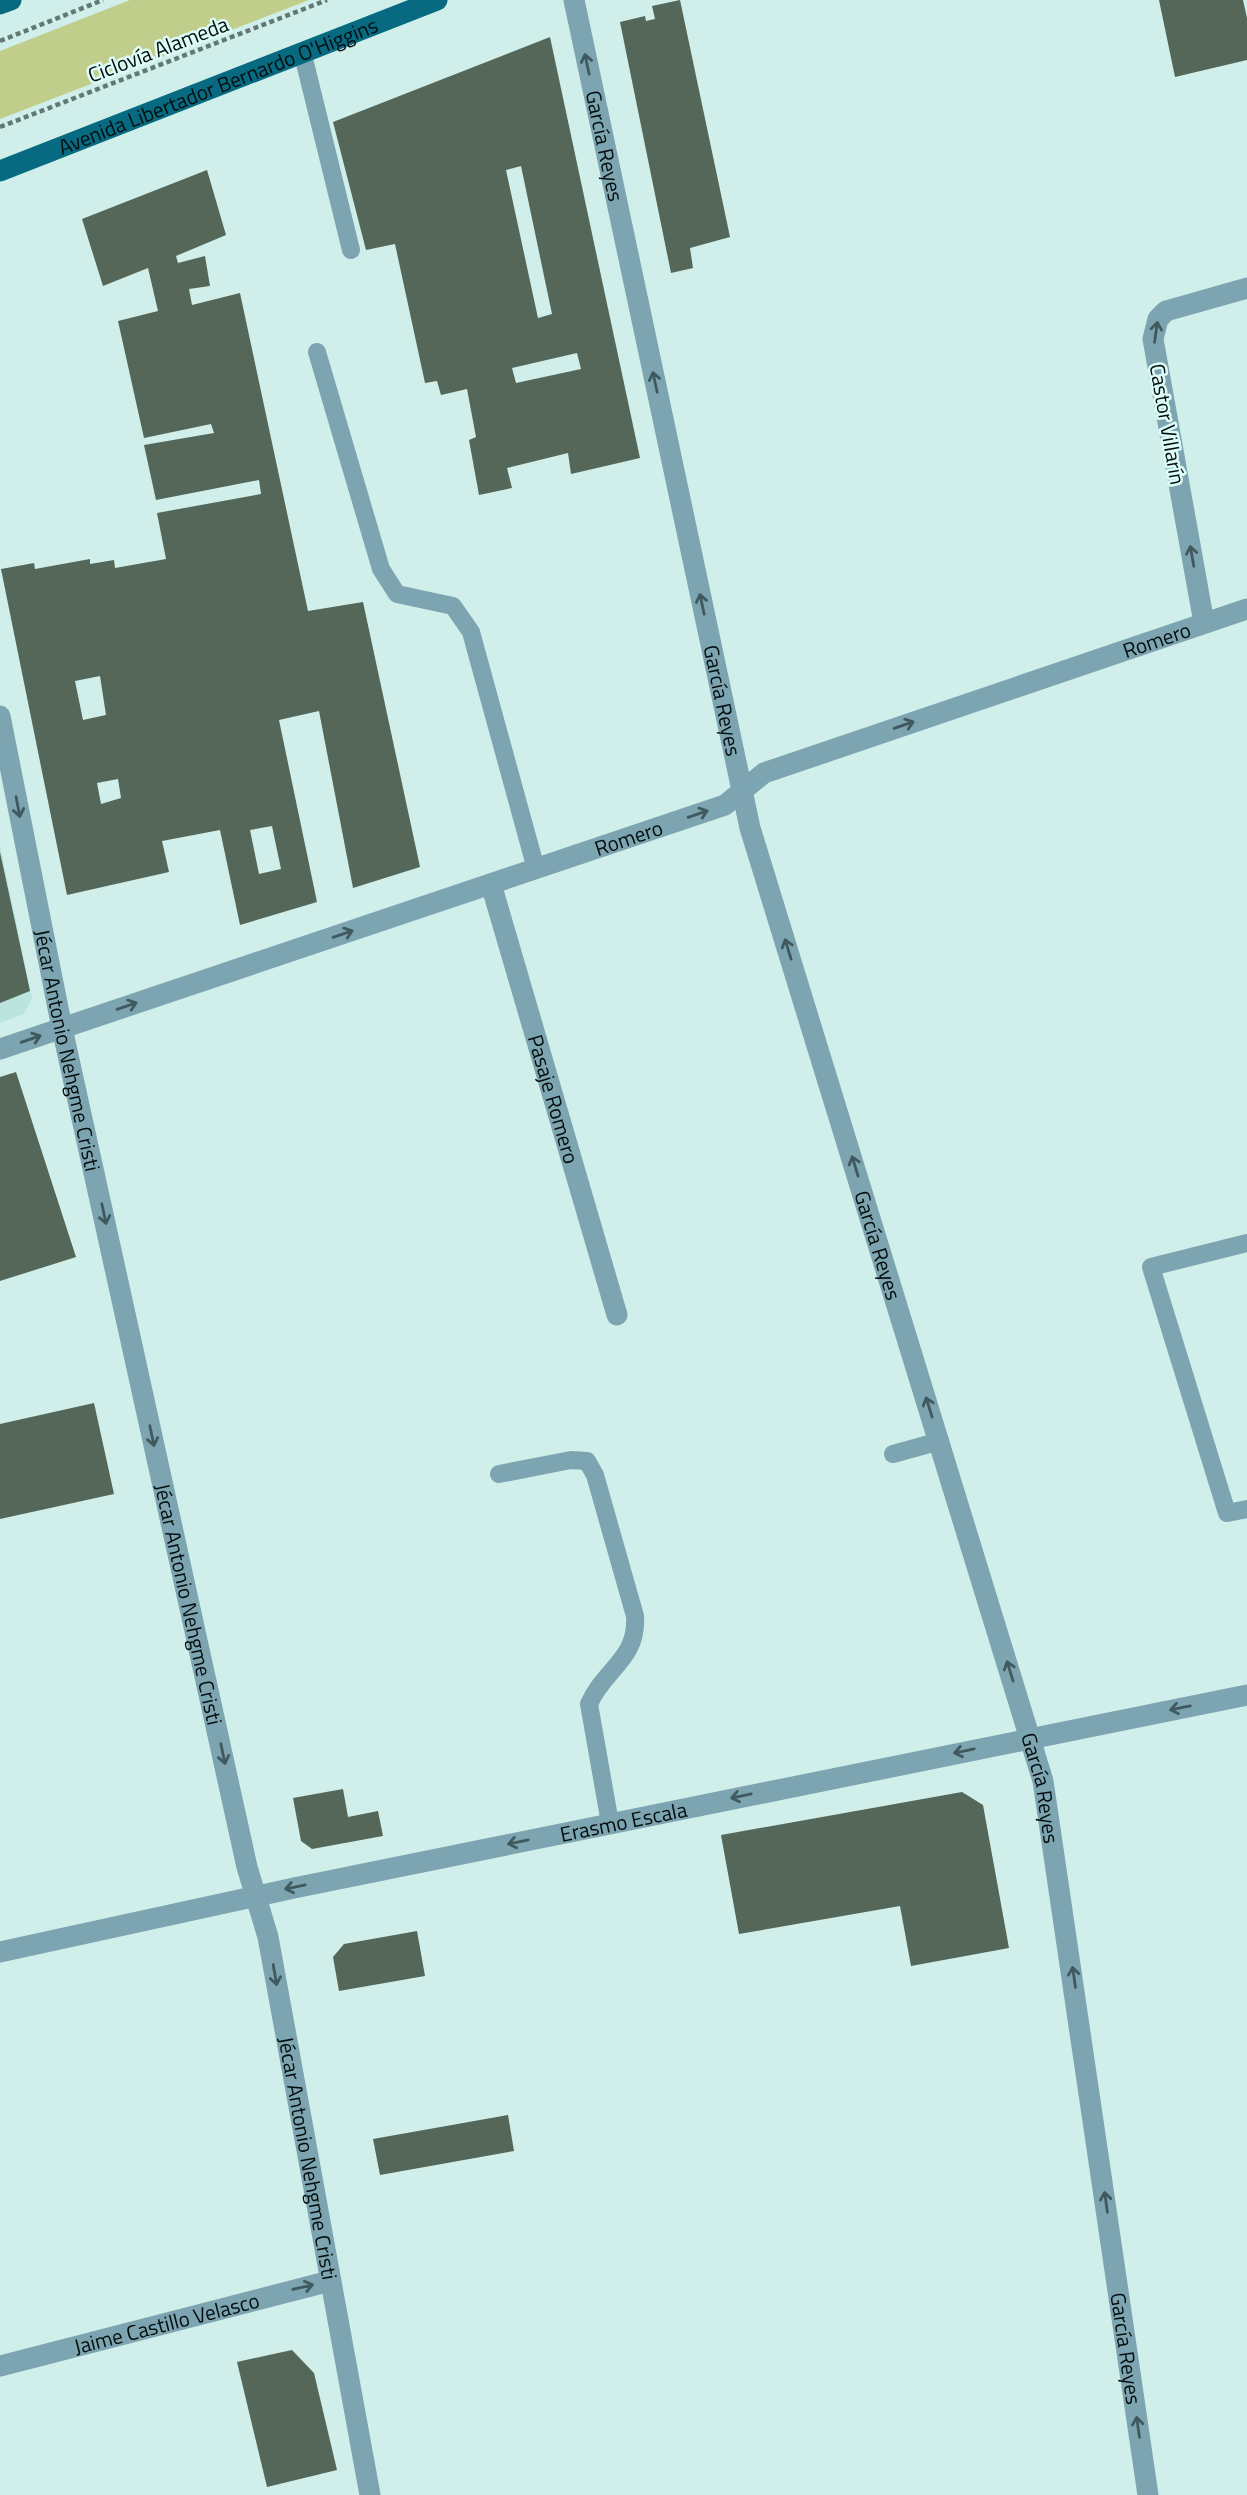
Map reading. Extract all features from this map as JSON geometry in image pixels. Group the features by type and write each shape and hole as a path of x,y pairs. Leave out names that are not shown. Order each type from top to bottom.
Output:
{"main road":[{"path":"0,4 11,0"},
{"name":"Avenida Libertador Bernardo O'Higgins","path":"0,171 303,55 437,0"}],"street":[{"name":"García Reyes","path":"573,0 750,828 940,1441 1030,1737 1050,1813 1148,2495"},
{"name":"Castor Villarín","path":"1204,623 1153,340 1154,329 1166,311 1177,306 1247,288"},
{"name":"Romero","path":"0,1049 725,805 764,773 1247,609"},
{"name":"Jécar Antonio Nehgme Cristi","path":"0,716 62,1028 256,1896 268,1937 370,2495"},
{"name":"Pasaje Romero","path":"491,884 617,1315"},
{"name":"Erasmo Escala","path":"0,1952 610,1823 1247,1695"},
{"name":"Jaime Castillo Velasco","path":"0,2366 330,2281"}],"lane":[{"path":"303,55 351,250"},
{"path":"317,352 381,569 397,594 453,606 471,632 536,869"},
{"path":"1247,1242 1152,1267 1227,1513 1247,1509"},
{"path":"893,1454 940,1441"},
{"path":"499,1475 571,1460 587,1461 595,1475 635,1616 636,1634 630,1651 597,1687 589,1704 610,1823"}],"path":[{"path":"0,41 103,0"},
{"name":"Ciclovía Alameda","path":"0,127 327,0"}],"shaded area":[{"path":"0,846 32,998 24,1014 0,1023"}],"green space":[{"path":"130,0 309,0 0,119 0,51"}],"building":[{"path":"680,0 730,237 690,248 693,268 671,273 620,22 645,16 646,21 655,19 652,6"},
{"path":"1159,0 1243,0 1247,18 1247,60 1175,77"},
{"path":"550,37 640,458 571,474 568,453 507,468 512,488 479,495 469,440 476,437 467,389 441,395 437,381 425,383 395,244 366,250 333,122","holes":["521,166 552,314 538,318 506,170","577,353 581,369 516,383 512,368"]},
{"path":"207,170 226,235 176,256 178,263 205,256 210,286 189,289 192,305 240,293 308,611 363,602 420,867 353,888 319,711 279,720 317,902 240,925 220,830 162,841 169,872 67,895 1,569 34,563 35,569 90,559 90,564 114,560 115,568 166,559 157,513 261,494 259,480 156,500 144,445 214,433 211,424 144,438 118,321 158,311 148,268 103,286 82,219","holes":["100,676 106,715 83,720 75,681","118,779 121,798 101,804 97,783","272,826 281,869 259,874 250,830"]},
{"path":"0,852 30,991 0,1003"},
{"path":"16,1072 76,1257 0,1281 0,1077"},
{"path":"94,1403 114,1494 0,1519 0,1424"},
{"path":"343,1789 348,1817 378,1811 383,1836 312,1849 301,1841 293,1798"},
{"path":"962,1792 983,1805 1009,1948 911,1966 900,1906 739,1934 721,1835"},
{"path":"417,1931 425,1976 339,1991 333,1957 344,1944"},
{"path":"508,2115 514,2151 380,2175 373,2139"},
{"path":"292,2350 314,2373 337,2470 267,2487 237,2362"}]}
